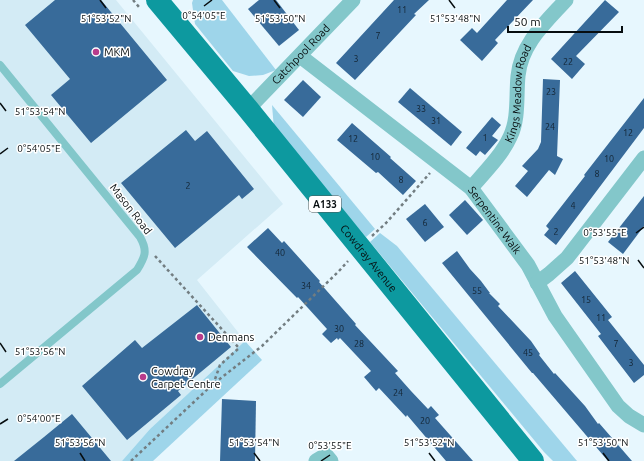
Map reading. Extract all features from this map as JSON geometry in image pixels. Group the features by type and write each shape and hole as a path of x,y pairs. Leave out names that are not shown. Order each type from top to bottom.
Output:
{"main road":[{"name":"Cowdray Avenue","path":"158,0 533,461"}],"street":[{"name":"Catchpool Road","path":"248,109 353,0"},
{"name":"Kings Meadow Road","path":"471,188 493,162 511,137 515,118 518,75 520,62 524,52 532,38 566,0"},
{"name":"Serpentine Walk","path":"300,56 471,188 528,265 555,316 618,406 644,425"},
{"path":"537,283 567,258 644,158"},
{"path":"316,461 326,455 331,461"}],"lane":[{"name":"Mason Road","path":"0,65 140,237 144,244 145,258 137,270 0,384"}],"path":[{"path":"378,230 386,223 438,164"},
{"path":"144,244 239,348 220,365 212,385"},
{"path":"131,461 212,385 262,346 339,272 348,261"}],"shaded area":[{"path":"0,0 116,0 283,204 197,280 245,341 150,429 122,461 0,461"},
{"path":"193,0 222,0 276,70 263,75 249,76 233,71 195,24 192,3"},
{"path":"272,105 375,229 366,237 274,129"},
{"path":"380,233 397,246 577,461 553,461 544,452 370,242"},
{"path":"245,341 262,360 153,461 122,461 150,429"}],"building":[{"name":"MKM","path":"55,0 101,0 167,80 91,143 51,95 70,79 25,25"},
{"path":"259,0 276,0 299,30 279,46 248,9"},
{"path":"394,0 429,0 414,14 416,15 355,80 336,63"},
{"path":"507,0 533,0 495,40 498,43 482,61 460,40 472,28 477,33"},
{"path":"605,0 619,12 576,56 585,64 572,79 551,59"},
{"path":"543,79 560,80 557,156 563,159 555,175 549,170 527,197 515,186 528,171 522,166 538,149 541,142"},
{"path":"303,80 321,97 303,117 284,100"},
{"path":"410,88 462,132 451,146 398,102"},
{"path":"644,98 644,128 556,245 544,235 549,229 546,226"},
{"path":"492,117 501,125 492,136 498,140 485,155 480,151 476,156 466,148"},
{"path":"352,123 416,181 403,195 378,172 376,173 337,140"},
{"path":"186,130 195,141 207,131 254,189 242,199 239,195 175,248 121,183"},
{"path":"644,196 644,226 623,254 608,242"},
{"path":"465,200 483,220 467,235 449,215"},
{"path":"425,204 444,227 425,242 406,219"},
{"path":"268,228 282,243 284,241 320,281 319,282 356,324 355,325 398,371 395,373 411,391 428,409 431,406 439,415 435,418 473,461 446,461 407,415 406,417 379,388 376,391 364,377 371,371 340,338 338,340 337,338 331,343 322,334 327,329 298,297 297,298 247,247"},
{"path":"457,251 489,293 500,304 498,306 531,341 540,354 539,355 554,374 555,373 585,406 598,424 599,423 632,461 608,461 532,373 442,263"},
{"path":"575,271 612,317 608,320 644,365 644,375 634,383 598,336 601,334 561,283"},
{"path":"197,305 231,347 178,391 181,395 127,440 82,386 135,340 142,348"},
{"path":"222,399 256,401 255,461 220,461"},
{"path":"72,414 111,461 14,461 44,437"}],"place":[{"name":"MKM","path":"96,52"},
{"name":"Denmans","path":"200,337"},
{"name":"Cowdray Carpet Centre","path":"143,377"}]}
